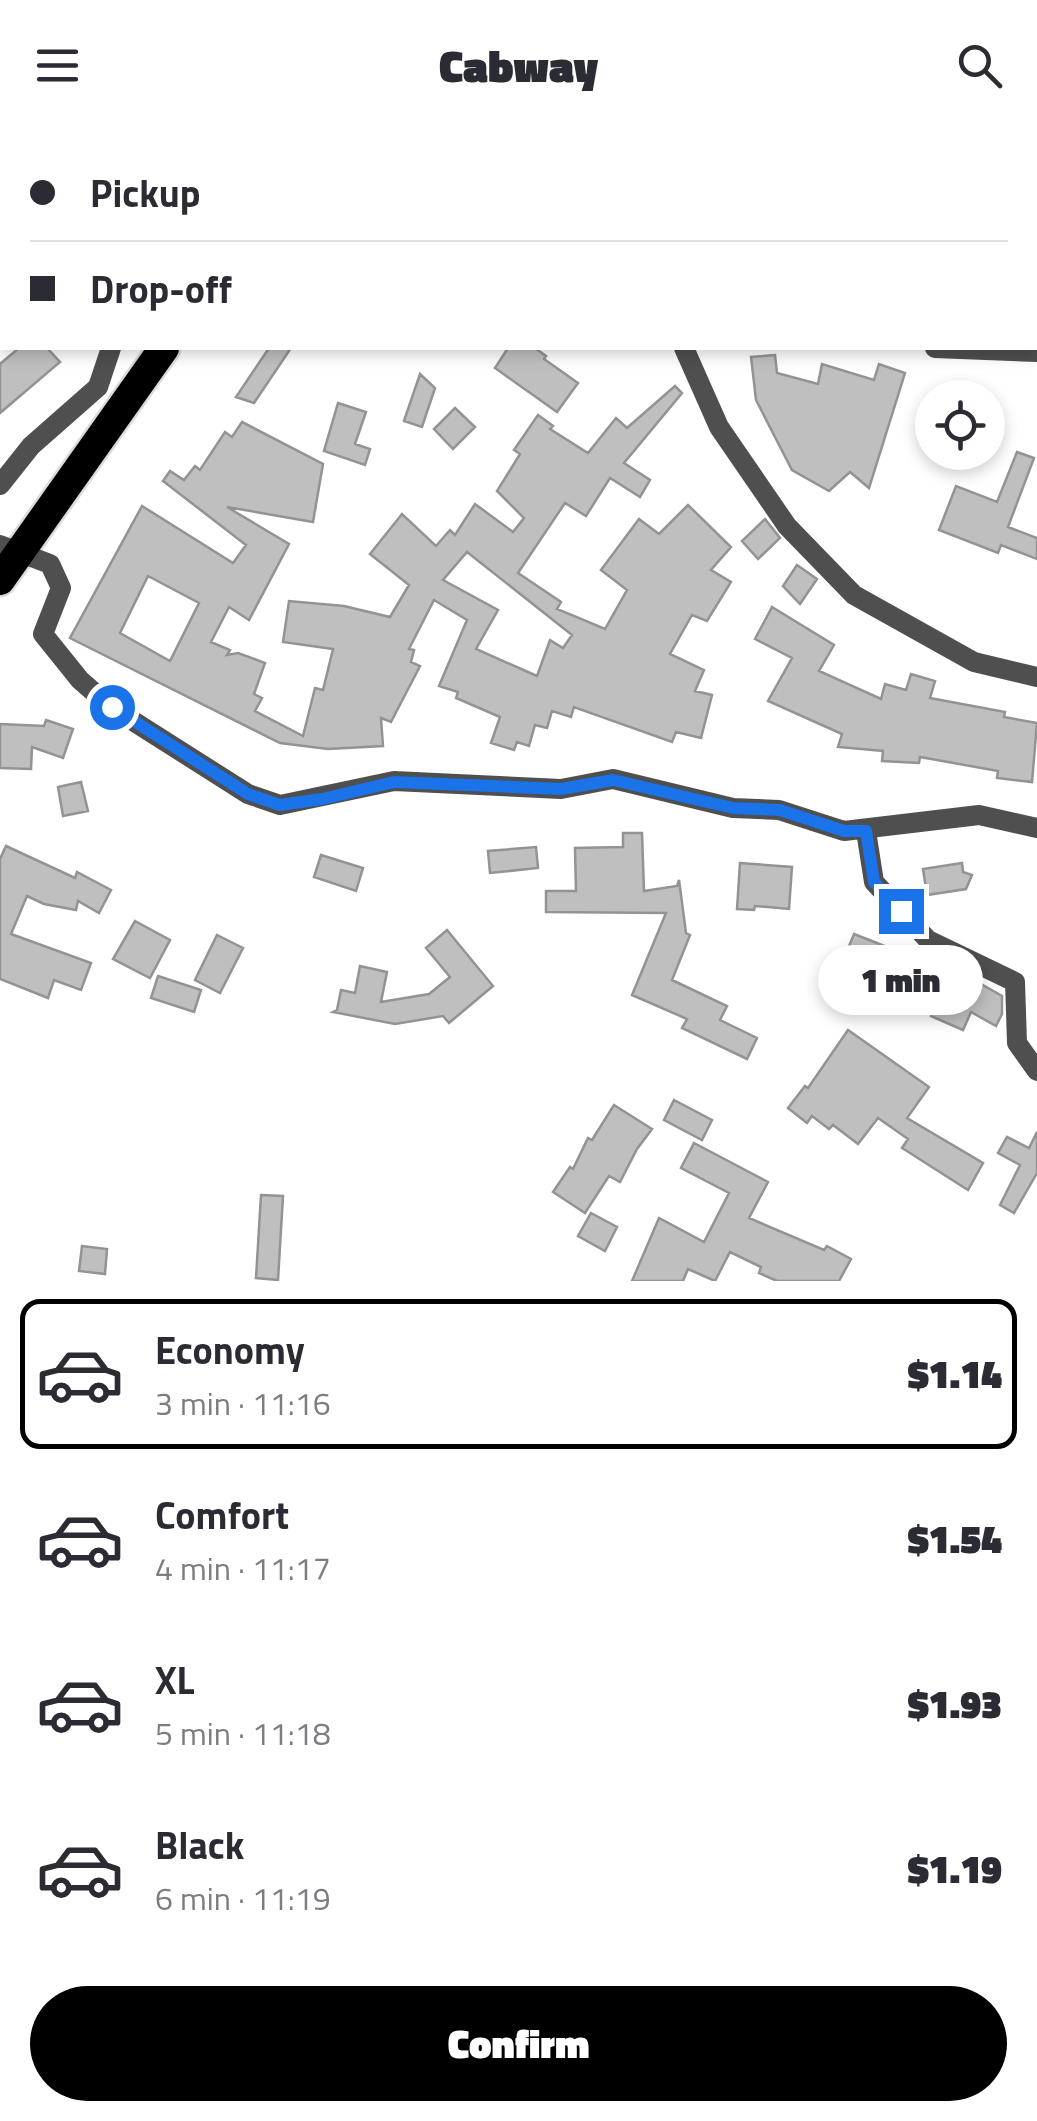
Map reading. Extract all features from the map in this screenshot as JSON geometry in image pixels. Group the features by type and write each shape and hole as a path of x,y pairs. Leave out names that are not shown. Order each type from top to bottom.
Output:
{"highway":[{"path":"0,580 9,549 162,350"}],"street":[{"path":"0,485 31,446 98,387 110,350"},
{"path":"685,350 719,428 788,526 854,595 974,662 1037,677"},
{"path":"986,350 1037,352"},
{"path":"9,549 50,564 60,588 43,634 80,680 112,707 248,794 280,805 394,782 561,789 613,780 733,808 780,810 844,831 979,815 1037,828"},
{"path":"866,831 874,882 928,940 1015,982 1017,1043 1037,1071"}],"building":[{"path":"17,350 49,350 60,362 0,413 0,364"},
{"path":"268,350 290,350 254,403 236,397"},
{"path":"507,350 538,350 578,383 557,412 495,368"},
{"path":"775,355 777,373 818,384 822,364 874,380 879,364 905,373 869,488 850,472 829,491 792,470 756,400 751,357"},
{"path":"420,374 435,388 422,427 404,421"},
{"path":"675,386 682,393 624,463 650,480 640,497 610,478 586,516 565,503 518,573 561,602 557,609 605,629 627,590 601,570 639,519 659,534 688,505 731,547 711,570 731,582 707,621 692,615 670,654 704,670 695,691 712,695 701,738 676,732 672,742 574,707 571,717 552,711 547,728 535,725 529,746 517,742 514,750 491,743 500,717 456,698 458,692 439,686 467,620 434,600 409,649 414,650 411,662 420,666 391,722 381,718 383,746 328,749 280,743 70,638 142,506 233,563 246,545 163,481 170,471 184,480 195,466 200,470 225,432 232,437 242,422 323,464 313,522 227,507 289,544 249,620 229,607 211,642 230,650 227,655 238,653 265,663 254,694 262,698 255,711 303,736 315,688 323,690 333,649 283,642 289,601 344,606 390,617 409,585 370,554 402,514 436,546 450,530 455,535 475,504 513,532 524,518 497,491 520,454 514,450 538,415 553,426 550,429 588,453 616,418 627,428","holes":["467,552 572,635 563,648 550,640 537,676 476,649 498,610 443,580","148,576 199,603 170,661 120,633"]},
{"path":"338,403 366,412 355,444 370,449 365,465 324,451"},
{"path":"455,408 475,427 453,449 434,429"},
{"path":"1017,452 1034,458 1008,527 1037,538 1037,559 1001,545 998,553 939,530 956,486 997,502"},
{"path":"765,519 780,538 758,559 742,541"},
{"path":"797,565 817,579 800,604 783,586"},
{"path":"772,607 834,645 819,671 881,699 885,684 906,690 911,674 935,681 930,698 1005,712 1004,717 1037,723 1032,782 997,778 998,771 920,757 919,763 882,761 883,751 838,747 842,734 768,701 792,658 755,639"},
{"path":"46,720 73,729 63,758 32,747 31,769 0,768 0,724 44,726"},
{"path":"81,782 88,811 63,816 58,787"},
{"path":"623,833 642,833 644,891 677,886 679,880 686,933 690,935 672,980 727,1006 720,1020 757,1038 747,1059 682,1028 687,1019 632,995 666,913 546,912 546,891 576,891 575,848 623,847"},
{"path":"6,846 75,878 77,872 111,890 99,913 78,901 76,910 44,904 27,896 11,934 91,963 81,990 54,980 48,998 0,979 0,859"},
{"path":"536,847 538,868 490,873 488,851"},
{"path":"321,855 363,868 356,891 314,877"},
{"path":"740,863 792,867 789,909 737,909"},
{"path":"962,863 963,872 972,875 966,889 927,895 923,869"},
{"path":"135,921 170,940 150,978 113,959"},
{"path":"447,930 493,986 449,1023 443,1016 395,1024 333,1012 337,1010 341,990 355,993 360,966 387,972 381,1002 429,994 450,977 426,948"},
{"path":"854,934 910,956 908,962 968,986 972,979 1002,996 1002,1014 996,1026 971,1012 963,1030 931,1016 939,996 844,958"},
{"path":"217,935 243,948 220,993 195,980"},
{"path":"158,976 201,990 194,1012 151,998"},
{"path":"848,1030 929,1087 907,1118 983,1163 968,1190 902,1148 908,1139 878,1118 858,1144 833,1125 829,1129 812,1116 807,1123 788,1108 805,1086 808,1088"},
{"path":"674,1100 712,1120 702,1140 664,1120"},
{"path":"614,1105 652,1129 620,1182 609,1176 585,1213 553,1192 570,1167 573,1169 588,1138 592,1140"},
{"path":"1037,1132 1037,1173 1014,1213 1000,1205 1020,1165 998,1153 1007,1137 1029,1148"},
{"path":"694,1143 768,1182 749,1218 824,1250 827,1246 851,1259 839,1281 777,1281 759,1273 761,1267 730,1252 715,1281 688,1269 683,1281 632,1281 659,1218 704,1242 729,1193 681,1168"},
{"path":"261,1195 283,1196 278,1280 256,1278"},
{"path":"591,1213 617,1227 605,1251 578,1236"},
{"path":"82,1246 107,1249 105,1274 79,1271"}],"route":[{"path":"112,707 248,794 280,805 394,782 561,789 613,780 733,808 780,810 844,831 866,831 874,882 901,911"}]}
